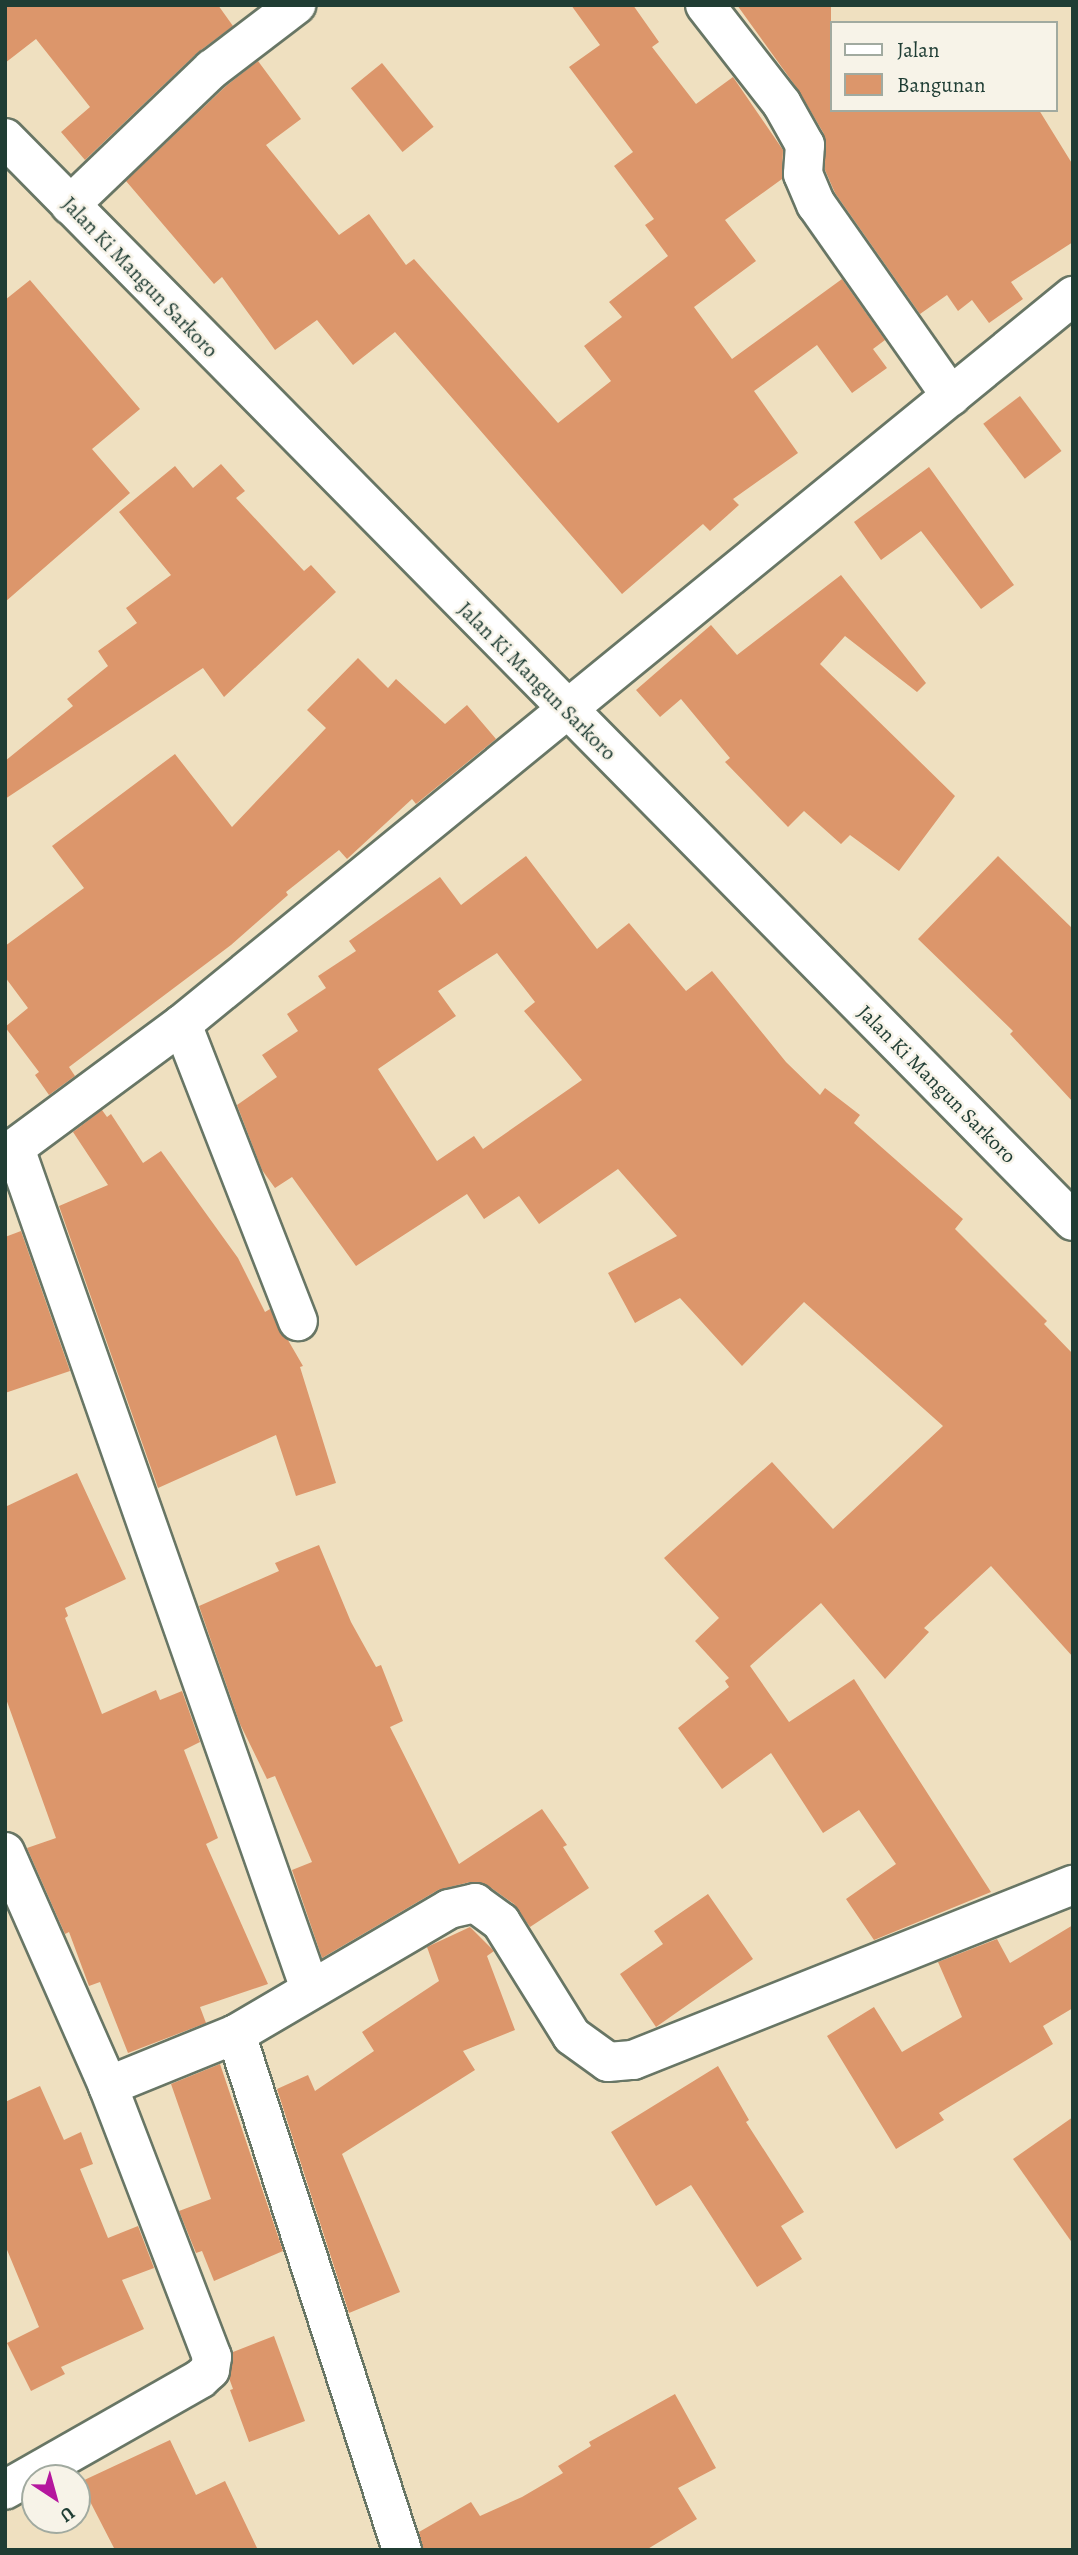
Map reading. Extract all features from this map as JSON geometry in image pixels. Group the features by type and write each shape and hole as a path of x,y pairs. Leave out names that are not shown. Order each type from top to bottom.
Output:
{"street":[{"path":"70,205 212,69 296,5"},
{"path":"705,5 782,104 805,145 803,174 816,204 951,396"},
{"name":"Jalan Ki Mangun Sarkoro","path":"5,138 567,711 1073,1221"},
{"path":"310,1989 10,1151 182,1024 1073,296"},
{"path":"182,1024 298,1321"},
{"path":"5,1852 108,2086 212,2357 210,2370 5,2490"},
{"path":"108,2086 236,2034 449,1909 475,1903 501,1922 572,2036 608,2062 633,2060 1073,1885"},
{"path":"236,2034 402,2550"}],"building":[{"path":"5,5 218,5 233,26 197,53 85,160 61,132 90,107 36,39 5,63"},
{"path":"571,5 633,5 659,42 652,47 696,104 733,77 783,150 782,179 725,220 756,261 694,307 732,359 842,279 885,340 873,349 887,368 852,393 817,345 754,391 798,453 733,499 739,505 710,531 703,524 622,594 395,332 353,365 317,320 275,350 222,277 214,284 126,181 226,86 258,61 301,119 266,145 339,235 369,214 406,265 414,259 558,423 611,381 584,346 622,317 609,302 668,256 645,225 654,219 614,166 633,152 569,67 600,45"},
{"path":"737,5 831,5 830,112 1040,112 1073,165 1073,242 1011,282 1023,299 989,323 972,300 958,311 947,295 920,314 835,193 825,170 824,134 799,91"},
{"path":"382,63 434,127 403,152 351,88"},
{"path":"30,280 140,409 92,449 130,493 5,602 5,300"},
{"path":"1020,396 1062,451 1025,479 983,424"},
{"path":"221,464 245,491 236,498 304,571 311,565 336,592 224,697 203,668 5,799 5,761 73,706 67,699 108,666 98,651 137,623 126,608 171,575 119,512 175,466 193,488"},
{"path":"929,467 1014,585 981,609 921,531 881,560 854,522"},
{"path":"841,575 926,683 917,692 845,636 820,664 955,796 899,871 850,835 841,844 804,811 788,827 725,762 730,758 681,699 660,717 636,690 711,625 737,655"},
{"path":"358,658 388,688 396,679 445,724 467,705 496,739 416,804 412,799 347,859 339,850 286,892 288,895 231,945 69,1067 75,1076 49,1095 35,1075 39,1072 5,1027 28,1008 5,977 5,946 84,888 52,846 175,754 232,827 326,728 307,710"},
{"path":"526,856 597,949 629,923 686,991 712,971 786,1062 820,1095 825,1088 860,1115 854,1123 963,1219 955,1229 1047,1321 1044,1324 1073,1354 1073,1657 991,1566 924,1628 929,1632 885,1679 821,1603 750,1666 789,1722 854,1679 991,1892 874,1940 846,1899 896,1864 859,1810 823,1833 771,1753 722,1789 678,1728 729,1687 725,1681 729,1678 695,1641 719,1618 664,1558 772,1462 833,1529 943,1426 804,1302 742,1366 680,1298 635,1323 608,1273 677,1236 618,1169 539,1224 519,1196 484,1219 467,1194 356,1266 292,1177 275,1188 262,1170 237,1105 277,1077 262,1055 298,1031 287,1014 326,988 318,976 356,951 349,941 440,877 461,905","holes":["497,953 535,1002 524,1011 582,1080 483,1149 474,1136 437,1161 378,1069 456,1016 438,991"]},
{"path":"998,856 1073,929 1073,1102 1010,1034 1013,1031 918,939"},
{"path":"102,1110 107,1117 111,1114 143,1163 161,1151 238,1258 265,1312 270,1309 303,1366 300,1367 336,1483 296,1496 276,1435 158,1488 59,1206 108,1185 73,1132"},
{"path":"21,1231 70,1371 5,1393 5,1237"},
{"path":"77,1473 126,1579 65,1608 68,1616 65,1618 102,1714 156,1690 160,1700 182,1691 200,1742 184,1750 218,1838 206,1844 268,1984 200,2007 206,2023 128,2053 100,1982 89,1986 69,1932 65,1934 27,1848 56,1838 5,1696 5,1507"},
{"path":"319,1545 351,1622 376,1667 381,1665 403,1721 390,1727 459,1864 542,1809 567,1845 563,1847 589,1888 530,1927 514,1904 487,1885 470,1882 438,1890 322,1958 292,1870 312,1862 275,1776 267,1779 240,1724 199,1606 279,1571 275,1563"},
{"path":"708,1894 753,1959 656,2027 620,1974 663,1944 654,1931"},
{"path":"1073,1925 1073,2008 1043,2026 1053,2044 939,2113 944,2120 896,2149 827,2036 874,2007 902,2052 962,2017 938,1962 997,1939 1010,1963"},
{"path":"470,1927 494,1951 487,1956 515,2030 463,2051 475,2070 342,2154 400,2292 349,2313 277,2089 308,2075 315,2091 374,2051 362,2032 439,1981 427,1947"},
{"path":"220,2064 283,2251 214,2281 202,2251 196,2253 179,2211 211,2199 171,2084"},
{"path":"718,2066 749,2120 746,2122 804,2212 781,2226 802,2259 757,2287 691,2185 656,2206 611,2132"},
{"path":"40,2086 64,2140 81,2132 93,2164 80,2169 108,2238 138,2226 154,2268 122,2280 144,2329 61,2367 65,2374 31,2391 7,2343 39,2327 5,2245 5,2102"},
{"path":"1073,2117 1073,2244 1013,2159"},
{"path":"274,2336 305,2421 249,2442 230,2390 233,2389 229,2378 233,2352"},
{"path":"675,2394 716,2468 678,2488 697,2519 646,2550 423,2550 419,2532 471,2502 480,2516 522,2497 563,2473 558,2466 591,2446 589,2442"},
{"path":"170,2440 196,2495 225,2481 258,2550 115,2550 91,2503 91,2477"}]}
